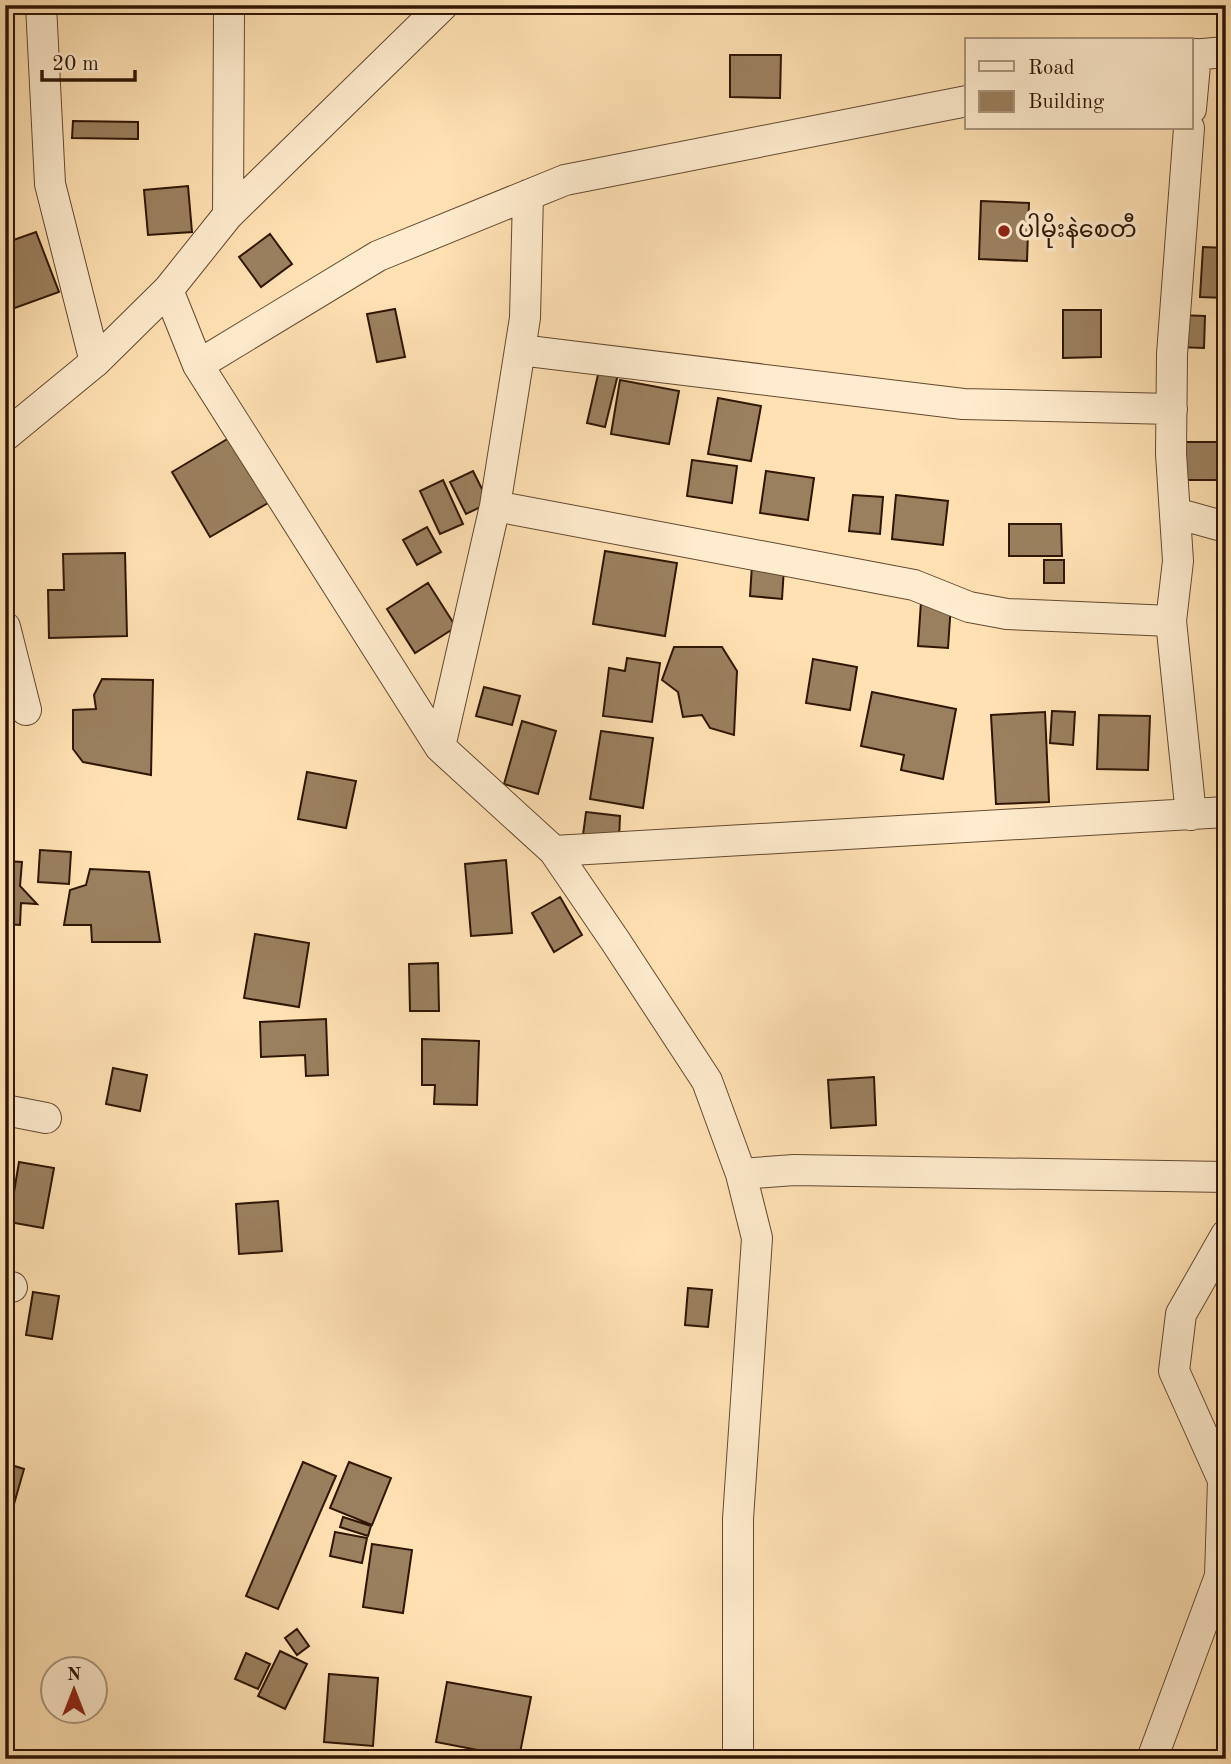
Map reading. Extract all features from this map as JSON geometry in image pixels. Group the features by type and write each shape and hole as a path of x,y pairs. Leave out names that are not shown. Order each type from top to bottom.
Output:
{"street":[{"path":"41,5 50,184 95,362"},
{"path":"228,215 229,5"},
{"path":"5,436 95,362 168,290 228,215 443,5"},
{"path":"1192,82 1193,54 1226,52"},
{"path":"198,365 378,256 565,180 965,101"},
{"path":"1189,130 1172,355 1171,454 1178,561 1171,621 1191,815"},
{"path":"440,747 495,506 520,350 525,318 528,194"},
{"path":"168,290 198,365 440,747 554,851 707,1081 741,1174 757,1238 738,1519 738,1759"},
{"path":"520,350 963,404 1172,409"},
{"path":"495,506 914,585 969,607 1007,614 1171,621"},
{"path":"1175,513 1226,527"},
{"path":"5,627 26,710"},
{"path":"554,851 1226,812"},
{"path":"5,1110 46,1118"},
{"path":"741,1174 794,1170 1226,1177"},
{"path":"1152,1759 1220,1576 1223,1480 1174,1371 1181,1314 1226,1235"}],"building":[{"path":"730,55 781,55 780,98 730,97"},
{"path":"73,121 138,122 138,139 72,138"},
{"path":"188,186 192,232 148,235 144,190"},
{"name":"ပါမိုးနဲစေတီ","path":"981,201 1029,203 1027,261 979,259"},
{"path":"36,232 59,292 12,309 5,290 5,243"},
{"path":"270,234 292,264 261,287 239,257"},
{"path":"1203,247 1226,248 1226,298 1200,297"},
{"path":"395,309 405,357 377,362 367,314"},
{"path":"1063,310 1101,310 1101,357 1063,358"},
{"path":"1178,315 1205,316 1204,348 1177,347"},
{"path":"600,366 619,370 605,427 587,423"},
{"path":"620,380 679,391 669,444 611,434"},
{"path":"718,398 761,406 751,461 708,454"},
{"path":"229,438 268,503 210,537 172,472"},
{"path":"1185,442 1219,442 1218,480 1184,480"},
{"path":"692,460 737,466 732,503 687,496"},
{"path":"473,471 489,503 466,514 450,482"},
{"path":"766,471 814,478 808,520 760,513"},
{"path":"443,480 463,524 440,534 420,491"},
{"path":"853,495 883,497 880,534 849,531"},
{"path":"896,495 948,501 943,545 892,539"},
{"path":"1009,524 1061,524 1062,556 1009,556"},
{"path":"427,527 441,552 417,565 403,540"},
{"path":"605,551 677,563 665,636 593,624"},
{"path":"125,553 127,636 49,638 48,590 64,590 63,554"},
{"path":"1044,560 1064,560 1064,583 1044,583"},
{"path":"752,565 784,568 782,599 750,596"},
{"path":"428,583 456,627 415,653 387,609"},
{"path":"921,602 951,604 948,648 918,646"},
{"path":"674,647 722,647 737,671 734,735 710,728 702,715 683,717 678,692 662,680"},
{"path":"627,658 660,663 652,722 603,716 609,668 625,671"},
{"path":"813,659 857,667 850,710 806,703"},
{"path":"102,679 153,680 151,775 83,762 73,749 73,710 96,709 94,695"},
{"path":"484,687 520,696 512,725 476,716"},
{"path":"872,692 956,709 943,779 901,770 904,755 861,746"},
{"path":"1052,711 1075,712 1073,745 1050,743"},
{"path":"1045,712 1049,802 996,804 991,715"},
{"path":"1099,715 1150,716 1148,770 1097,769"},
{"path":"522,721 556,731 538,794 504,784"},
{"path":"601,731 653,738 643,808 590,799"},
{"path":"307,772 356,781 346,828 298,819"},
{"path":"586,812 620,816 619,839 583,835"},
{"path":"40,850 71,852 69,884 38,882"},
{"path":"506,860 512,933 471,936 465,864"},
{"path":"5,861 22,862 20,886 37,904 21,903 20,925 5,924"},
{"path":"90,869 149,872 160,942 92,942 91,925 64,925 70,890 86,885"},
{"path":"560,897 582,935 554,952 532,913"},
{"path":"255,934 309,943 299,1007 244,998"},
{"path":"438,963 439,1011 410,1011 409,964"},
{"path":"326,1019 328,1075 306,1076 305,1055 261,1057 260,1022"},
{"path":"422,1039 479,1041 477,1105 434,1104 435,1085 422,1085"},
{"path":"113,1068 147,1075 140,1111 106,1104"},
{"path":"874,1077 876,1125 831,1128 828,1080"},
{"path":"19,1162 54,1168 43,1228 9,1222"},
{"path":"278,1201 282,1251 239,1254 236,1204"},
{"path":"688,1288 712,1290 708,1327 685,1325"},
{"path":"33,1292 59,1296 52,1339 26,1335"},
{"path":"303,1462 336,1476 278,1609 246,1596"},
{"path":"349,1462 391,1478 372,1525 330,1508"},
{"path":"5,1463 24,1469 10,1518 5,1517"},
{"path":"343,1517 371,1526 368,1536 340,1527"},
{"path":"335,1532 367,1538 362,1563 330,1556"},
{"path":"372,1544 412,1550 403,1613 363,1607"},
{"path":"297,1629 309,1646 297,1655 285,1638"},
{"path":"280,1651 307,1664 285,1709 258,1696"},
{"path":"246,1653 270,1664 258,1689 235,1679"},
{"path":"329,1674 378,1678 373,1746 324,1742"},
{"path":"447,1682 531,1697 519,1758 436,1742"}],"place":[{"name":"ပါမိုးနဲစေတီ","path":"1004,231"}]}
